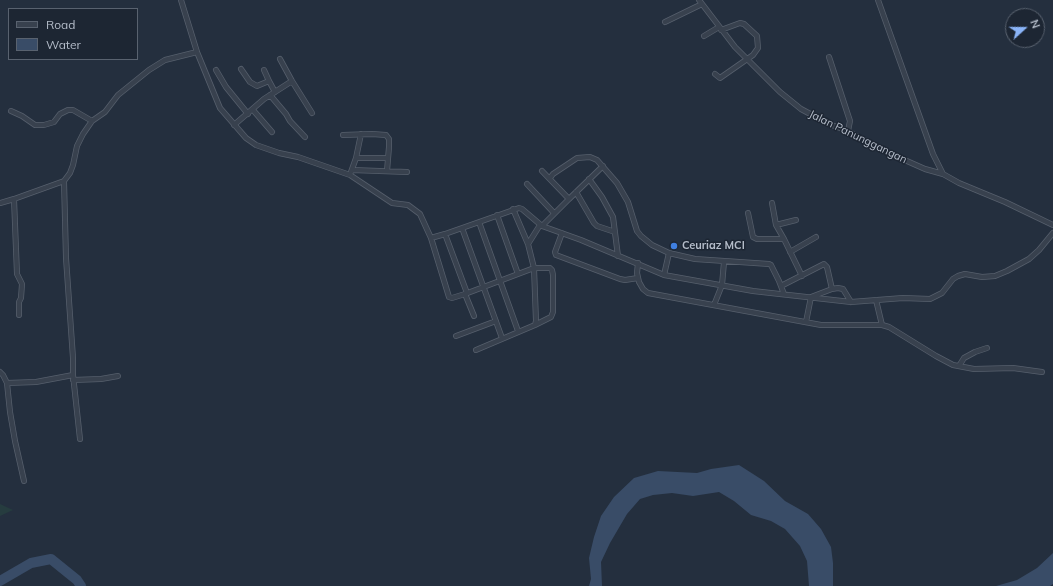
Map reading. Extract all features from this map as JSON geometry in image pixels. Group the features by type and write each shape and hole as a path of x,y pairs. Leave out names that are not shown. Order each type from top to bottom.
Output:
{"street":[{"path":"182,0 197,52 220,108 234,125 246,138 256,145 279,153 298,157 350,176 386,201 404,204 415,209 420,214 431,238 449,298 484,287 534,268 550,268 552,270 554,309 551,317 476,350"},
{"path":"878,0 933,154 943,174"},
{"path":"665,22 700,2"},
{"name":"Jalan Panunggangan","path":"700,2 720,29 746,59 780,92 801,109 828,124 848,131 882,150 918,166 943,174 958,183 1005,202 1053,225"},
{"path":"704,36 740,23 744,24 757,36 758,48 753,55 720,78 715,74"},
{"path":"0,203 64,180 70,173 77,146 83,134 92,121 105,112 128,86 165,60 197,52"},
{"path":"829,56 850,121 848,131"},
{"path":"280,59 312,113"},
{"path":"241,69 250,82 257,86 269,81"},
{"path":"216,70 226,87 248,114"},
{"path":"264,70 275,92"},
{"path":"234,125 270,95 292,81"},
{"path":"270,95 290,121 305,137"},
{"path":"11,111 26,118 35,125 44,125 54,122 60,114 68,110 72,110 92,121"},
{"path":"253,110 272,132"},
{"path":"350,176 356,158 360,134"},
{"path":"343,135 386,135 389,139 387,171"},
{"path":"550,178 566,164 577,158 590,157 597,160 616,183 628,202 637,231 652,245 669,253 694,259 769,264 771,265 784,294"},
{"path":"356,158 388,158"},
{"path":"528,244 541,225 603,166"},
{"path":"352,170 407,172"},
{"path":"542,171 569,199"},
{"path":"589,179 610,210 613,217 618,256"},
{"path":"64,180 66,258 73,378 80,439"},
{"path":"527,184 554,213"},
{"path":"576,192 594,223 597,226 615,232"},
{"path":"14,199 17,274 22,284 21,298 19,302 19,315"},
{"path":"772,204 776,225 802,276"},
{"path":"431,238 513,209 522,208 541,225 638,263 664,275 753,291 851,302 903,298 930,299 942,293 953,279 958,276 965,274 982,277 995,276 1007,271 1029,259 1039,250 1053,233"},
{"path":"513,209 528,244 534,268 535,325"},
{"path":"748,212 752,236 755,238 784,239"},
{"path":"497,215 518,274"},
{"path":"776,225 796,220"},
{"path":"479,222 518,331"},
{"path":"462,228 502,338"},
{"path":"562,233 555,252 556,255 620,280 638,278"},
{"path":"445,234 474,316"},
{"path":"790,252 816,237"},
{"path":"664,275 669,253"},
{"path":"714,305 722,285 724,262"},
{"path":"638,263 638,278 643,289 648,293 821,325 882,325 889,327 953,365 974,369 1013,368 1042,372"},
{"path":"781,286 824,264 827,266 832,289"},
{"path":"811,297 838,288 843,289 851,302"},
{"path":"806,322 811,297"},
{"path":"876,300 882,325"},
{"path":"456,336 496,321"},
{"path":"959,366 964,358 986,348"},
{"path":"0,372 7,383 10,412 24,482"},
{"path":"7,383 73,378 101,379 118,376"}],"green space":[{"path":"0,504 13,510 0,516"}],"water":[{"path":"739,465 764,481 785,501 808,514 821,529 831,547 833,586 809,586 807,561 800,546 785,529 771,521 751,515 734,501 719,492 693,496 672,493 653,495 640,499 627,514 601,562 602,586 589,586 591,579 589,558 601,516 614,497 634,478 658,471 697,473 711,469"},
{"path":"1053,553 1053,584 1050,586 996,586 1017,580 1037,568"}],"waterway":[{"path":"0,581 31,563 51,559 77,580 81,586"}],"place":[{"name":"Ceuriaz MCI","path":"674,246"}]}
